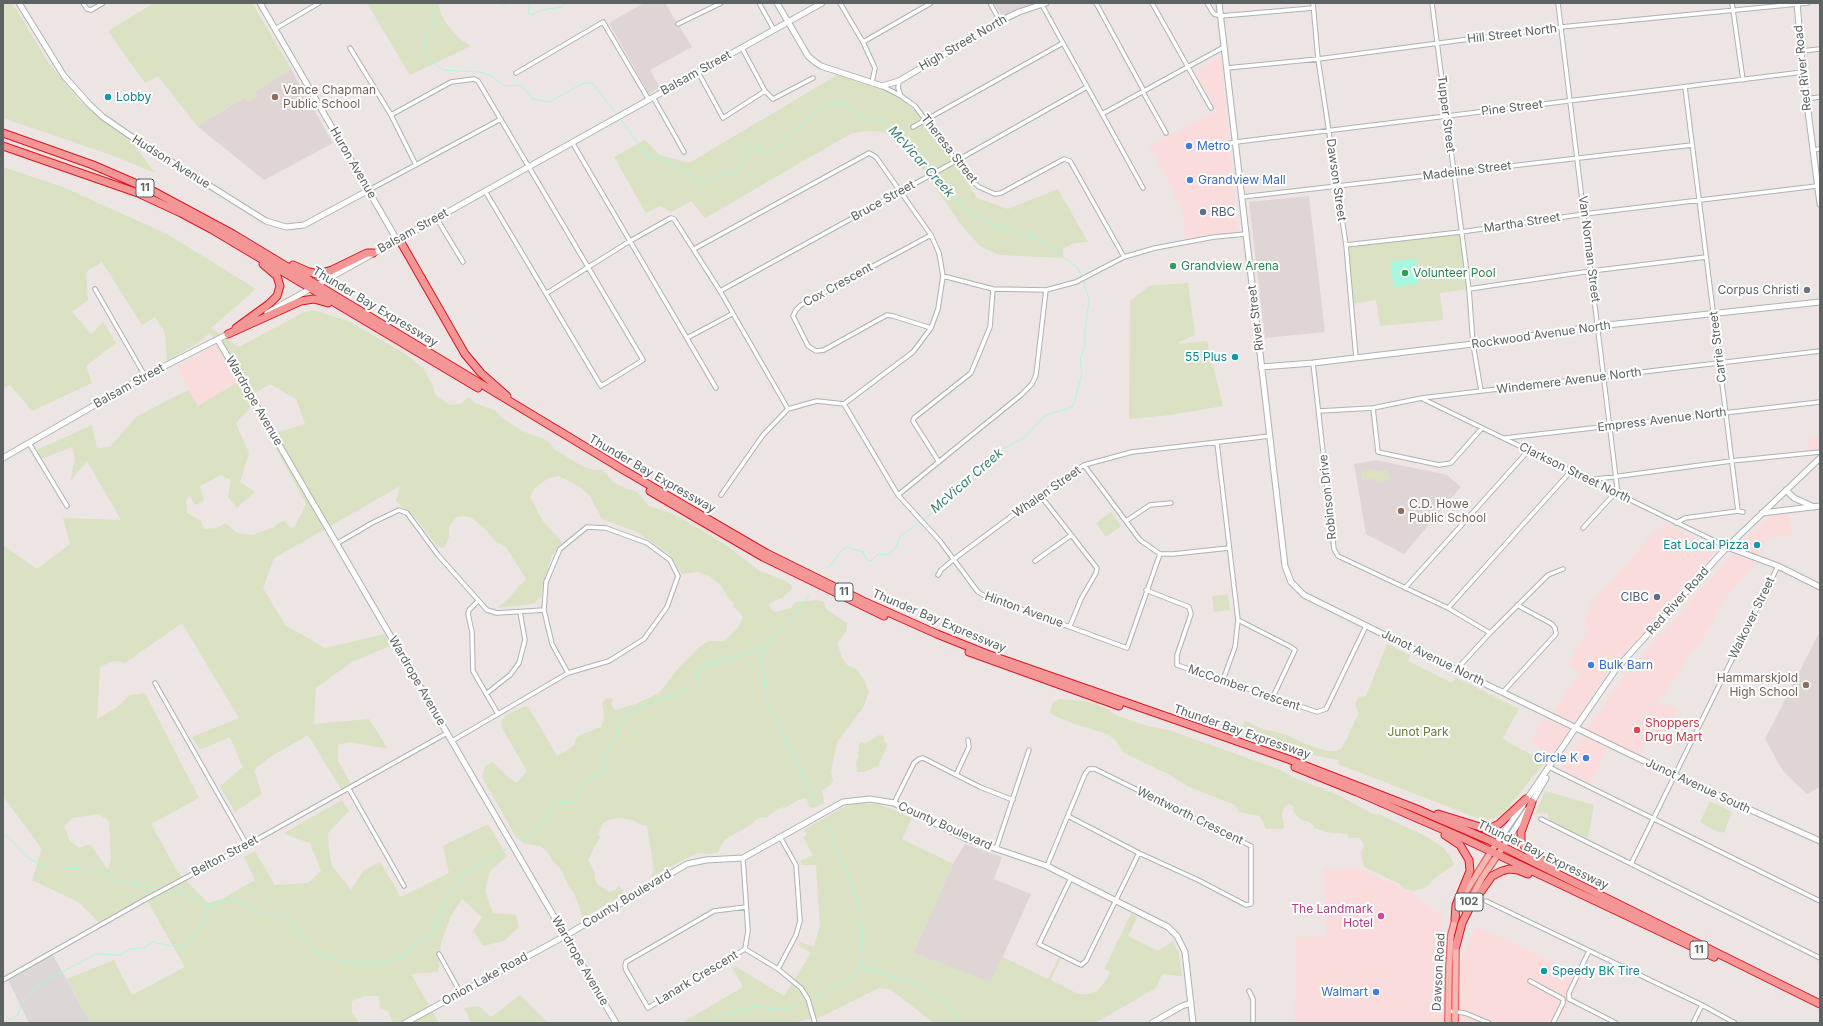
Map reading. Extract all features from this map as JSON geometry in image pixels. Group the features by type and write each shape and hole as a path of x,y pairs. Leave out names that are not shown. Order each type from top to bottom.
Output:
{"highway":[{"name":"Thunder Bay Expressway","path":"3,133 94,165 153,191 233,234 536,418 766,553 863,601 937,634 1002,659 1288,759 1414,808 1500,845 1820,1004"},
{"name":"Thunder Bay Expressway","path":"3,146 138,193 181,213 232,241 756,554 856,603 987,659 1288,764 1357,792 1494,853 1820,1009"},
{"path":"398,240 471,362 493,385 536,418"},
{"path":"228,334 269,304 277,296 280,286 277,276 232,241"},
{"path":"278,261 318,274 332,270 367,253 373,254"},
{"path":"228,334 300,301 310,299 324,301 364,320"},
{"path":"1414,808 1454,818 1480,828 1489,829 1499,824 1529,800"},
{"path":"1529,800 1521,832 1521,842 1524,847 1533,855 1564,872 1584,886"},
{"path":"1414,817 1452,839 1460,845 1466,853 1470,871 1456,905 1455,919"},
{"path":"1456,946 1462,923 1470,907 1486,883 1495,874 1506,870 1518,870 1576,893"}],"main road":[{"name":"Hudson Avenue","path":"19,3 53,61 64,76 103,117 132,137 266,221 286,227 304,225 369,190"},
{"name":"Huron Avenue","path":"260,3 398,240"},
{"path":"777,3 789,22"},
{"name":"Balsam Street","path":"3,458 145,376 218,340 311,289 822,3"},
{"name":"River Street","path":"1219,3 1285,566 1292,584"},
{"name":"High Street North","path":"882,86 899,81 1000,21 1019,12 1044,4"},
{"name":"Red River Road","path":"1797,4 1806,99 1820,204"},
{"name":"Theresa Street","path":"789,22 808,56 815,62 821,66 882,86"},
{"name":"Rockwood Avenue North","path":"1262,367 1313,363 1473,344 1598,326 1714,312 1820,302"},
{"name":"Wardrope Avenue","path":"218,340 616,1023"},
{"name":"Red River Road","path":"1555,761 1616,669 1727,547 1820,458"},
{"path":"1786,490 1794,498 1817,507"},
{"path":"1762,513 1817,507"},
{"path":"1727,547 1778,566 1820,587"},
{"name":"Junot Avenue North","path":"1292,584 1304,595 1456,670 1577,727"},
{"name":"Junot Avenue South","path":"1577,727 1675,776 1820,841"},
{"name":"Dawson Road","path":"1529,800 1555,761"},
{"name":"Dawson Road","path":"1455,1023 1451,1011 1448,967 1451,935 1455,919 1466,893 1500,845 1555,761"},
{"name":"County Boulevard","path":"565,936 687,864 706,860 743,858 849,800 870,799 894,803 967,839 1047,866 1168,927 1178,936 1185,952 1193,1023"},
{"name":"Dawson Road","path":"1448,1023 1451,1011 1456,946 1464,911 1494,853"},
{"name":"Onion Lake Road","path":"405,1023 565,936"},
{"path":"1152,1023 1182,1006 1191,1003"}],"street":[{"path":"83,3 87,9 91,10 103,3"},
{"path":"275,29 318,3"},
{"path":"678,24 721,3"},
{"path":"759,3 774,30"},
{"path":"840,3 863,42 875,68 872,82"},
{"path":"863,42 931,3"},
{"path":"990,3 1000,21"},
{"path":"1096,3 1166,133"},
{"path":"1152,3 1211,108"},
{"path":"1208,3 1214,14 1220,16 1313,8"},
{"name":"Dawson Street","path":"1313,3 1318,59 1330,131 1336,186 1346,246 1356,358"},
{"name":"Tupper Street","path":"1432,3 1469,289 1473,344 1481,391"},
{"name":"Van Norman Street","path":"1558,3 1610,426 1616,494"},
{"path":"1732,3 1743,80"},
{"name":"Hill Street North","path":"1227,68 1318,59 1561,28 1808,3"},
{"path":"1044,4 1063,43 1143,188"},
{"path":"516,73 603,22 684,152"},
{"path":"912,128 1063,43"},
{"path":"1102,114 1224,47"},
{"path":"350,48 390,115 416,165"},
{"path":"742,48 765,91 773,99 813,78"},
{"path":"1801,51 1820,49"},
{"path":"698,72 724,118 765,91"},
{"name":"Pine Street","path":"1222,145 1236,142 1803,72"},
{"path":"390,115 451,82 474,79 478,81 530,167 642,360 602,386 485,191"},
{"path":"899,81 898,88 901,96"},
{"name":"Theresa Street","path":"882,86 901,96 915,106 956,162 979,187 998,194 1064,159 1070,161 1124,257"},
{"name":"Bruce Street","path":"720,291 956,162 1087,86"},
{"name":"Carrie Street","path":"1685,87 1738,511"},
{"path":"1806,99 1820,97"},
{"path":"369,190 501,119"},
{"path":"572,142 716,388"},
{"name":"Madeline Street","path":"1242,197 1692,145"},
{"path":"1813,150 1820,149"},
{"path":"694,249 867,153 876,157 899,193 931,235 939,253 943,276 938,309 931,328 913,352 844,404 817,401 788,409 763,435 721,494"},
{"name":"Martha Street","path":"1346,246 1461,232 1584,214 1818,186"},
{"path":"547,293 587,266 671,218 678,223 720,291 788,409"},
{"path":"437,219 463,262"},
{"path":"943,276 993,289 1046,290 1076,282 1124,257 1173,244 1246,234"},
{"name":"Cox Crescent","path":"931,235 801,305 793,316 808,346 816,351 824,350 887,316 893,316 931,328"},
{"path":"1469,289 1591,271 1706,257"},
{"path":"95,289 145,376"},
{"path":"939,462 913,421 914,418 971,373 990,327 993,289"},
{"path":"898,495 1021,395 1032,384 1036,375 1046,290"},
{"path":"687,338 732,314"},
{"name":"Windemere Avenue North","path":"1319,411 1374,408 1422,398 1820,351"},
{"name":"Robinson Drive","path":"1313,363 1334,549 1338,556 1448,608 1490,633"},
{"name":"Clarkson Street North","path":"1422,398 1727,547"},
{"name":"Empress Avenue North","path":"1504,439 1820,402"},
{"name":"Hinton Avenue","path":"844,404 898,495 954,559 978,592 983,595 1127,648 1146,590 1160,554"},
{"path":"1374,408 1378,452 1439,465 1451,463 1482,428"},
{"name":"Whalen Street","path":"938,575 941,570 954,559 1040,495 1084,465 1132,452 1270,436"},
{"path":"30,443 66,506"},
{"path":"1216,443 1238,620 1235,647 1223,680"},
{"path":"1405,588 1528,451"},
{"path":"1589,480 1615,475 1820,452"},
{"path":"1084,465 1140,540 1160,554 1229,548"},
{"path":"1448,608 1571,471"},
{"path":"1583,528 1616,494"},
{"path":"1040,495 1070,536 1096,566 1097,570 1081,599 1070,626"},
{"path":"1126,521 1150,505 1171,503"},
{"path":"336,544 372,523 399,510 407,513 438,555 478,602 487,610 493,613 544,610"},
{"path":"1676,523 1685,518 1738,511 1743,512"},
{"path":"452,741 568,673 609,660 644,639 667,607 678,576 670,560 647,544 606,528 587,527 560,549 546,582 544,610 552,644 568,673"},
{"path":"1035,561 1070,536"},
{"name":"Walkover Street","path":"1631,864 1778,566"},
{"path":"1456,670 1517,605 1548,575 1563,569"},
{"name":"McComber Crescent","path":"1146,590 1189,607 1191,614 1178,651 1176,662 1177,665 1317,712 1323,711 1366,626"},
{"path":"478,602 469,610 468,614 472,632 472,669 498,714"},
{"path":"1503,692 1556,634 1555,628 1552,624 1517,605"},
{"path":"486,694 510,675 519,663 525,640 520,612"},
{"path":"1238,620 1295,650 1273,697"},
{"path":"155,683 247,845"},
{"name":"Belton Street","path":"3,980 146,899 247,845 447,733"},
{"path":"956,775 969,748 968,740"},
{"path":"996,849 1029,750"},
{"path":"894,803 914,763 923,758 980,787 1013,800"},
{"name":"Wentworth Crescent","path":"1047,866 1085,774 1089,770 1095,768 1251,846 1251,904 1246,905 1198,880 1139,853 1068,816"},
{"path":"1551,768 1653,820 1820,901"},
{"path":"349,788 404,886"},
{"path":"1540,819 1820,958"},
{"path":"778,969 796,935 800,921 796,865 780,837"},
{"path":"1071,878 1039,944 1079,964 1086,961 1139,853"},
{"name":"Lanark Crescent","path":"743,858 748,931 745,949 648,1008 625,966 626,962 714,911 746,907"},
{"path":"1486,901 1702,1005 1734,1023"},
{"path":"745,949 778,969 798,984 805,993 815,1023"},
{"path":"1589,951 1569,993 1571,1001 1616,1023"},
{"path":"439,954 460,992"},
{"path":"1530,982 1561,997 1563,1003 1554,1023"},
{"path":"1248,991 1253,999 1253,1023"},
{"path":"1693,1023 1702,1005"},
{"path":"1451,1011 1465,1013 1489,1023"}],"shaded area":[{"path":"644,3 665,3 692,47 650,70 660,87 649,94 609,23"},
{"path":"994,3 1038,3 1002,16"},
{"path":"1221,56 1238,232 1185,239 1184,216 1168,180 1149,146 1217,111 1195,70"},
{"name":"Vance Chapman Public School","path":"291,69 333,143 264,180 197,126"},
{"path":"1309,196 1325,332 1265,338 1249,202"},
{"name":"Volunteer Pool","path":"1416,258 1418,284 1394,287 1390,262"},
{"path":"216,344 238,382 198,406 177,367"},
{"path":"1820,436 1820,450 1809,452 1808,437"},
{"name":"C.D. Howe Public School","path":"1376,460 1447,475 1461,487 1404,554 1366,534 1354,464"},
{"path":"1789,513 1792,535 1767,539 1753,566 1722,603 1713,622 1659,701 1678,710 1661,746 1647,739 1639,756 1610,742 1589,785 1560,770 1623,677 1740,546 1769,516"},
{"path":"1666,523 1717,550 1610,671 1553,755 1530,742 1542,720 1546,722 1580,673 1568,664 1589,627 1584,625 1591,604 1649,538"},
{"name":"Hammarskjold High School","path":"1820,631 1820,787 1807,794 1783,771 1765,739"},
{"path":"965,844 1002,857 994,879 1031,894 991,983 913,953 953,864"},
{"path":"1358,868 1409,891 1442,916 1445,1023 1295,1023 1296,937 1327,936 1323,869"},
{"path":"1477,926 1582,976 1559,1023 1459,1023 1458,972 1467,945"},
{"path":"50,950 91,1023 29,1023 6,976"}],"green space":[{"path":"3,3 12,3 50,65 78,99 133,143 155,173 111,155 3,118"},
{"path":"154,3 252,3 291,69 245,97 255,92 258,97 248,103 244,97 197,126 158,76 145,83 108,31"},
{"path":"367,3 438,3 441,14 448,26 461,40 471,46 410,75"},
{"path":"837,75 883,89 905,102 926,121 955,162 977,198 1008,209 1058,189 1088,242 1074,243 1063,249 1063,258 999,255 980,246 962,226 918,163 896,138 883,132 867,131 852,133 705,218 691,201 671,212 660,206 646,213 614,157 645,140 660,155 689,163"},
{"path":"3,167 63,187 167,234 256,289 211,328 239,347 304,312 314,310 348,321 404,353 423,368 432,384 435,394 450,405 460,404 469,397 475,403 496,411 501,417 510,423 525,432 544,439 550,443 554,449 580,465 594,470 603,470 613,482 627,489 636,491 649,506 669,512 681,518 729,547 758,570 788,582 793,588 782,598 768,605 774,612 791,608 796,602 817,600 824,602 826,609 847,623 847,630 837,643 842,658 847,665 856,669 864,680 869,692 863,708 837,742 831,772 833,780 830,785 822,791 824,803 813,808 810,807 806,798 798,800 785,808 783,807 772,813 767,818 762,817 756,820 752,824 724,840 718,852 710,854 696,853 650,878 654,871 647,826 633,820 618,818 608,820 603,823 598,834 600,837 588,860 595,873 594,877 597,884 609,892 615,890 619,886 625,894 583,918 574,893 569,887 561,870 547,851 540,846 525,844 516,837 482,777 485,766 493,762 509,778 517,783 527,771 502,728 501,722 505,716 525,706 529,708 557,756 562,754 574,745 576,739 580,735 601,727 604,718 602,703 606,698 613,699 611,704 615,710 636,704 659,693 677,670 699,647 709,641 725,641 739,626 743,617 739,611 733,607 734,603 729,599 721,586 709,576 698,572 682,574 669,554 637,532 602,519 590,496 580,487 559,476 547,479 534,489 530,497 543,521 562,542 552,555 542,587 541,597 535,603 497,608 508,599 526,579 506,547 494,540 486,530 472,518 465,516 456,517 449,527 449,537 444,548 437,546 415,517 396,501 400,486 274,558 263,588 285,625 325,648 385,634 390,646 352,662 316,688 314,724 369,719 388,749 349,742 338,745 338,761 351,784 341,789 308,735 270,757 254,770 262,794 235,812 220,786 243,767 230,737 200,750 192,737 239,718 182,623 125,663 114,661 100,667 97,719 117,707 130,695 145,693 199,798 151,824 177,871 208,903 224,898 255,880 244,857 255,851 275,885 308,883 321,871 310,843 284,833 342,800 349,811 328,833 329,851 332,866 351,890 364,870 380,862 401,897 449,873 443,846 488,824 507,856 490,871 485,891 493,913 516,915 519,927 504,941 483,946 473,931 482,917 462,899 451,916 441,943 438,972 411,974 439,1023 393,1023 388,1011 380,1008 379,996 364,996 352,1001 352,1013 360,1023 91,1023 67,979 114,960 132,995 185,967 146,899 102,925 78,902 32,880 42,849 3,796 3,545 37,569 70,544 63,518 121,520 87,461 70,481 75,459 72,447 36,461 32,452 92,425 97,448 110,447 136,417 168,400 189,390 198,406 238,382 210,333 193,346 167,361 165,333 155,317 142,325 102,262 86,272 88,300 72,312 91,334 103,322 116,343 86,366 92,383 32,411 10,385 3,389","holes":["270,384 296,399 305,424 269,435 306,504 294,528 289,527 285,521 253,535 237,533 226,523 217,528 204,529 200,520 187,513 186,500 190,496 195,505 204,501 200,486 221,475 231,480 228,497 237,508 255,492 240,482 249,453 236,423 251,407 247,398","98,814 109,821 111,860 108,870 90,844 79,848 70,841 64,826 73,818"]},
{"path":"1461,232 1469,289 1440,293 1443,320 1380,326 1376,300 1351,304 1346,246"},
{"path":"1188,283 1195,335 1179,342 1179,344 1207,341 1223,406 1170,415 1129,419 1130,301 1149,286"},
{"path":"1373,470 1374,472 1387,470 1390,480 1377,483 1375,479 1362,480 1361,472"},
{"path":"1111,512 1121,526 1106,537 1096,523"},
{"path":"1228,594 1230,610 1214,612 1212,596"},
{"name":"Junot Park","path":"1387,644 1410,655 1408,661 1452,683 1455,677 1519,709 1502,739 1505,739 1506,741 1545,762 1502,815 1485,821 1338,764 1339,760 1317,756 1242,729 1244,721 1260,728 1287,735 1306,744 1327,751 1336,751 1342,748 1359,713 1355,706 1358,697 1366,696"},
{"path":"1059,699 1085,701 1098,705 1116,715 1147,726 1169,730 1281,770 1293,777 1340,796 1373,814 1381,815 1429,838 1444,848 1454,865 1435,878 1427,887 1413,891 1403,888 1400,884 1364,867 1361,853 1364,845 1360,838 1349,838 1347,834 1326,832 1314,828 1314,826 1309,822 1301,820 1293,811 1293,806 1289,804 1284,807 1282,815 1284,827 1282,829 1266,829 1260,816 1239,812 1235,805 1187,786 1170,775 1124,753 1117,742 1108,734 1074,724 1053,715 1050,712 1051,708 1053,703"},
{"path":"879,735 884,736 884,742 888,744 878,766 864,772 857,772 856,763 859,756 858,746 861,742 865,744"},
{"path":"1545,791 1594,805 1588,838 1550,820 1547,813 1535,814"},
{"path":"1710,801 1732,812 1724,833 1714,830 1700,822"},
{"path":"855,803 879,804 912,818 902,839 953,864 913,953 990,982 1003,957 1048,979 1059,957 1061,958 1051,980 1078,994 1090,994 1098,990 1106,980 1110,972 1104,969 1131,914 1137,917 1128,936 1158,951 1173,941 1179,954 1182,976 1162,974 1156,988 1095,1023 934,1023 890,989 879,988 819,1018 807,1019 794,1023 682,1023 743,987 732,967 735,966 784,996 811,953 798,945 800,942 814,947 820,925 816,865 802,865 800,861 813,855 803,837 807,835 804,830 842,808"},
{"path":"520,995 548,1023 471,1023 464,1008 479,1006 491,1017"}],"waterway":[{"name":"McVicar Creek","path":"438,3 433,14 436,26 428,33 423,49 428,58 443,70 479,72 490,75 505,86 520,85 528,92 532,99 549,102 584,83 589,83 594,85 618,116"},
{"name":"McVicar Creek","path":"500,3 504,6 507,3"},
{"name":"McVicar Creek","path":"530,3 528,13 531,15 541,10 562,7 565,3"},
{"name":"McVicar Creek","path":"590,3 596,3"},
{"name":"McVicar Creek","path":"620,118 647,156 663,159 692,175 699,181 708,181 722,174 740,170 749,152 756,146 767,155 780,146 789,135 807,121 810,116 833,104 842,104 863,117 872,120 884,120 936,177 946,192 974,216 1021,235 1036,237 1077,267 1082,277"},
{"name":"McVicar Creek","path":"923,520 956,494 996,453 1025,437 1043,417 1073,406 1082,375 1080,359 1085,347 1085,331 1089,300 1083,280"},
{"name":"McVicar Creek","path":"829,567 843,549 847,547 863,552 866,559 871,561 878,554 888,555 895,549 900,536 921,522"},
{"name":"McVicar Creek","path":"520,841 544,823 549,816 553,805 558,802 571,803 589,780 604,774 605,768 603,764 605,753 618,737 619,729 625,721 626,711 634,715 641,708 663,698 674,696 691,687 696,682 699,669 709,663 727,661 762,649 796,614 809,595"},
{"path":"762,650 766,699 817,804"},
{"path":"826,824 834,839 834,846 847,872 860,910 859,916 863,940 862,967"},
{"path":"3,832 28,858 46,867 103,870 117,881 162,888"},
{"name":"McVicar Creek","path":"209,906 225,900 237,900 262,913 285,915 315,951 331,958 353,963 380,963 394,960 408,954 413,946 431,937 448,896 460,883 461,878 466,872 508,848"},
{"path":"167,889 177,890 208,906"},
{"name":"McVicar Creek","path":"5,1023 18,1015 26,997 47,980 96,954 120,955 130,949 143,948 153,942 180,948 191,941 203,925 209,906"},
{"path":"862,967 916,984 944,1000 955,1013 959,1023"},
{"path":"816,997 850,980 861,968"},
{"path":"714,1023 720,1016 752,1007 758,1006 777,1010 799,1006"}],"place":[{"name":"Lobby","path":"108,97"},
{"name":"Vance Chapman Public School","path":"275,97"},
{"name":"Metro","path":"1189,146"},
{"name":"Grandview Mall","path":"1190,180"},
{"name":"RBC","path":"1203,212"},
{"name":"Grandview Arena","path":"1173,266"},
{"name":"Volunteer Pool","path":"1405,273"},
{"name":"Corpus Christi","path":"1807,290"},
{"name":"55 Plus","path":"1235,357"},
{"name":"C.D. Howe Public School","path":"1401,511"},
{"name":"Eat Local Pizza","path":"1757,545"},
{"name":"CIBC","path":"1657,597"},
{"name":"Bulk Barn","path":"1591,665"},
{"name":"Hammarskjold High School","path":"1806,685"},
{"name":"Shoppers Drug Mart","path":"1637,730"},
{"name":"Circle K","path":"1586,758"},
{"name":"The Landmark Hotel","path":"1381,916"},
{"name":"Speedy BK Tire","path":"1544,971"},
{"name":"Walmart","path":"1376,992"}]}
